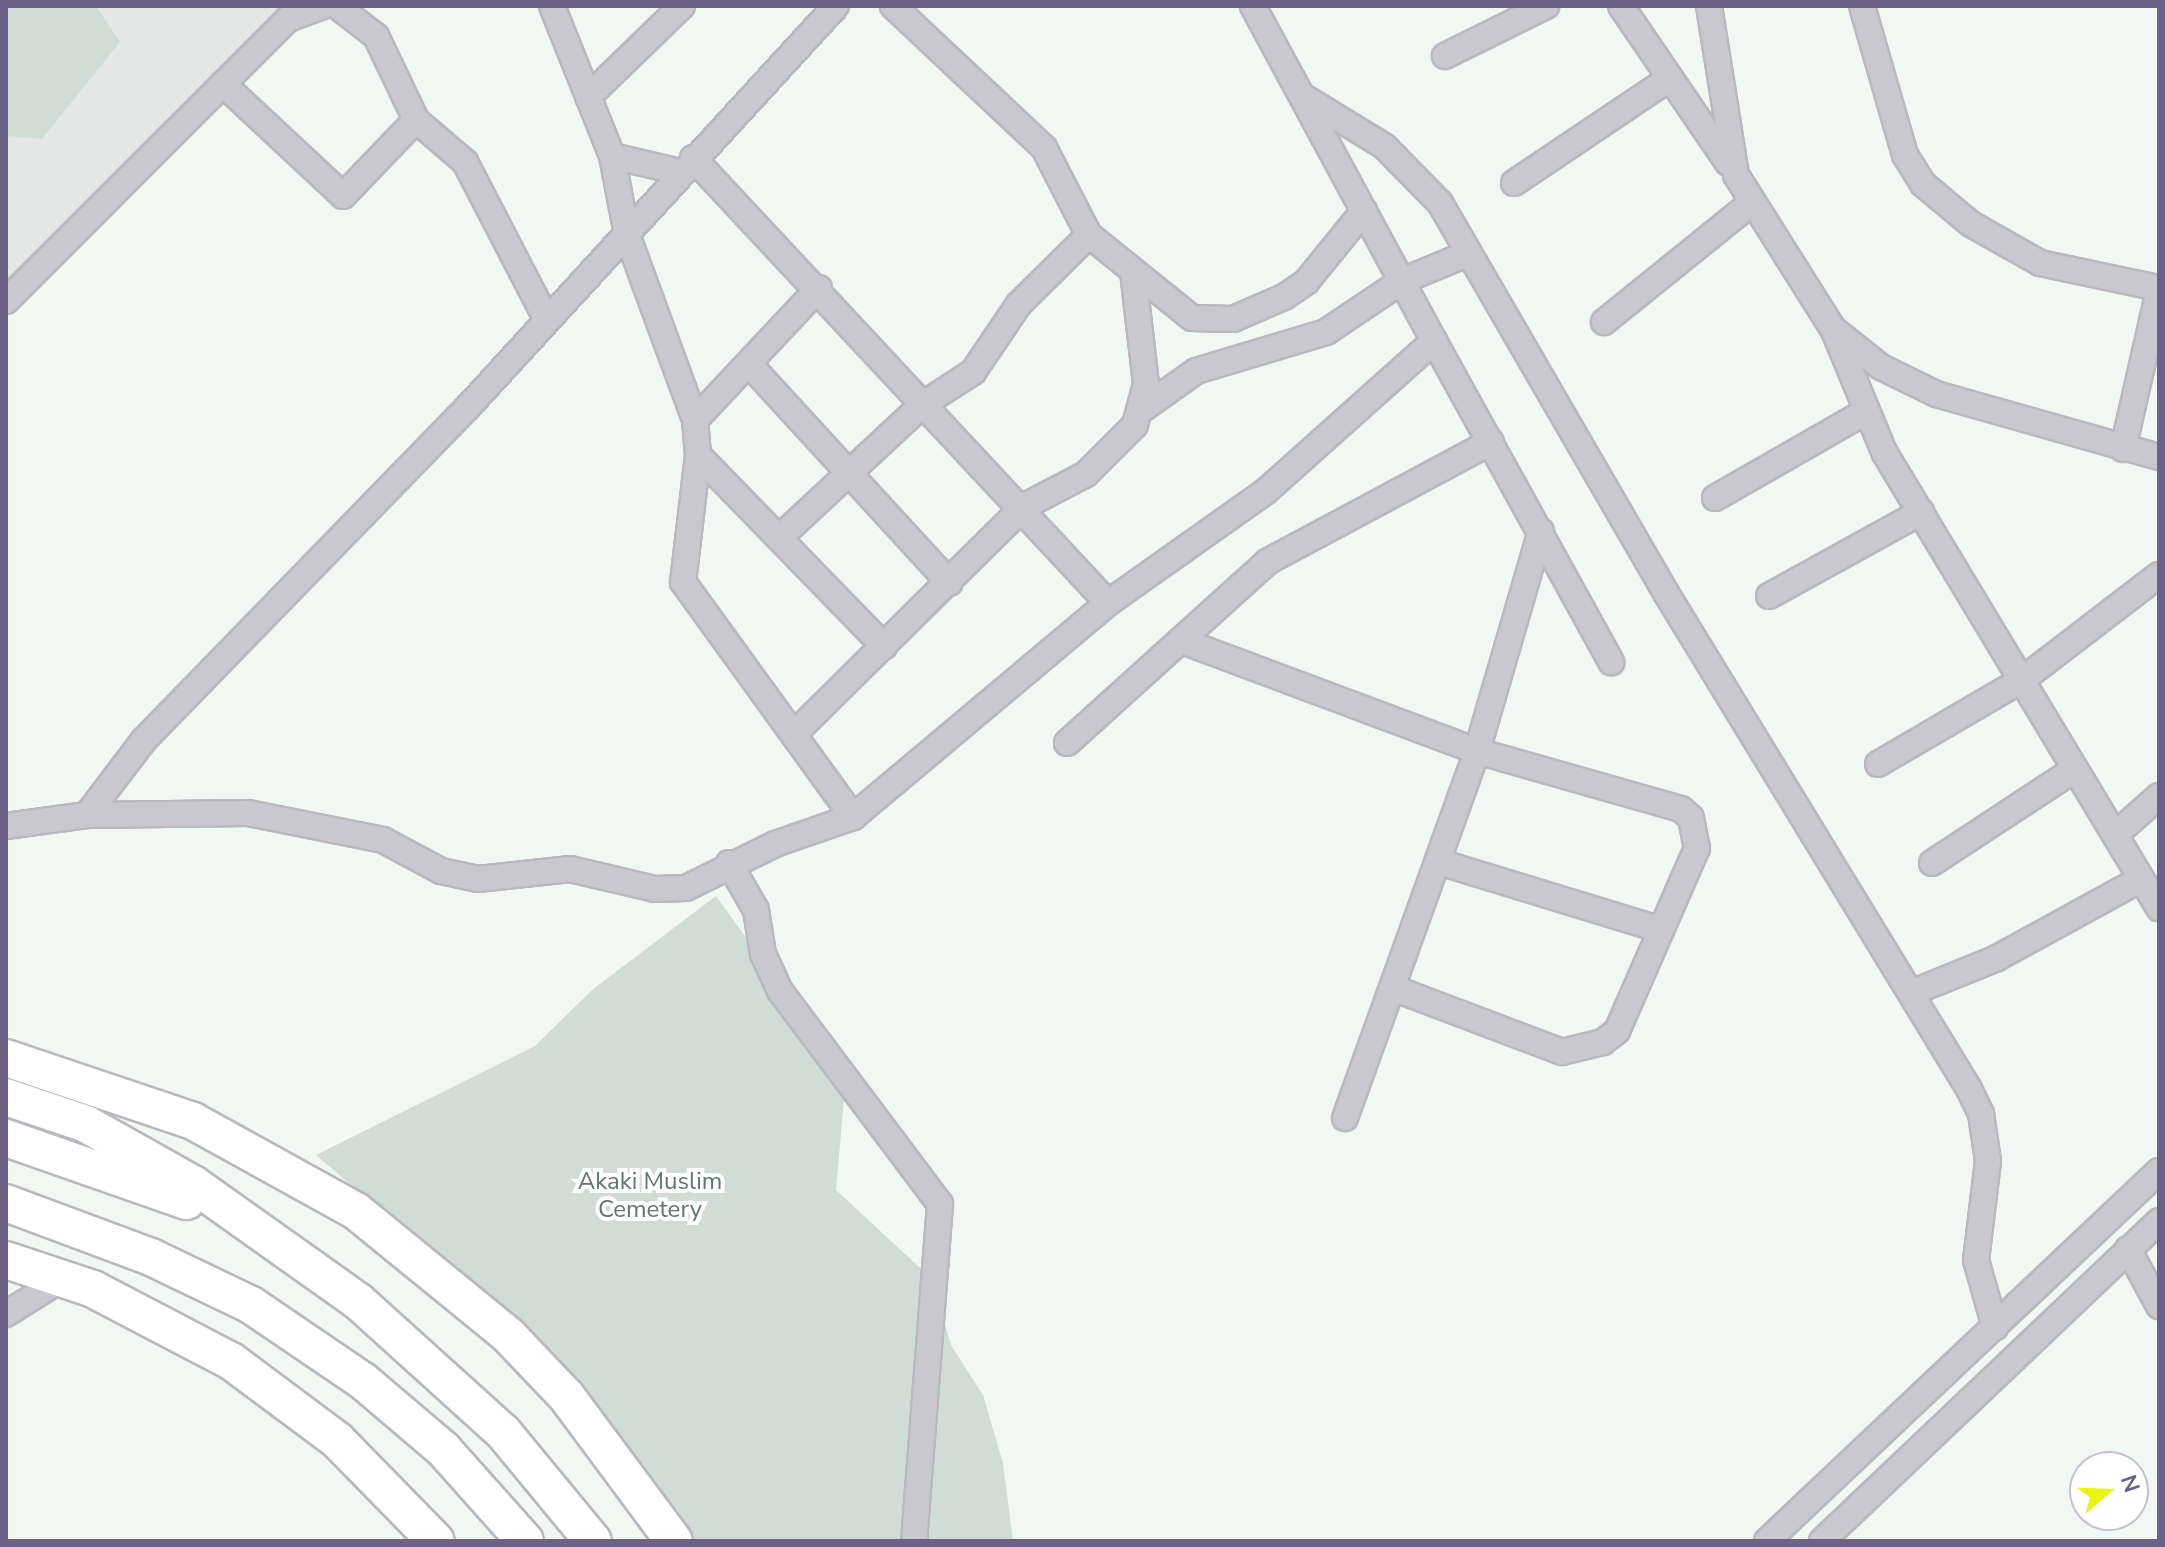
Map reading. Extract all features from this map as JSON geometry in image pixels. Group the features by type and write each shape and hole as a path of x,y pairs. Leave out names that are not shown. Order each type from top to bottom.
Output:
{"highway":[{"path":"6,1058 193,1121 356,1211 519,1346 616,1458 674,1541"},
{"path":"6,1097 86,1124 180,1177 310,1268 421,1354 503,1432 593,1541"},
{"path":"6,1138 190,1202 310,1268"},
{"path":"6,1203 50,1218 251,1305 314,1347 443,1449 525,1541"},
{"path":"6,1215 50,1218"},
{"path":"6,1260 62,1279 168,1324 276,1392 337,1440 436,1541"}],"street":[{"path":"6,301 288,19 323,6"},
{"path":"337,6 376,36 416,120 465,162 547,320"},
{"path":"552,6 612,156 627,235 695,420 698,455 683,582 796,732 853,817"},
{"path":"87,815 144,740 547,320 836,6"},
{"path":"893,6 1044,148 1089,235 1192,318 1258,313 1306,282 1364,211"},
{"path":"1253,6 1611,662"},
{"path":"1445,56 1546,6"},
{"path":"1621,6 1736,175 1750,204 1833,329 1867,411 1921,512 2159,908"},
{"path":"1709,6 1736,175"},
{"path":"1862,6 1905,155 1923,184 1971,224 2040,263 2159,289 2123,449"},
{"path":"588,97 679,7"},
{"path":"1514,183 1670,78"},
{"path":"223,84 343,196 416,120"},
{"path":"1302,96 1411,168 1467,254 1981,1114 1988,1161 1976,1260 1995,1327"},
{"path":"612,156 687,165 819,288 922,405 1023,507 1108,603"},
{"path":"1604,322 1750,204"},
{"path":"779,538 922,405 973,372 1019,304 1089,235"},
{"path":"796,732 950,583 1023,507 1086,474 1144,408 1222,360 1326,332 1402,281 1467,254"},
{"path":"1133,272 1144,408"},
{"path":"695,420 819,288"},
{"path":"1833,329 1881,367 1936,394 2159,457"},
{"path":"11,830 87,815 248,813 309,822 383,840 441,871 478,879 570,869 686,888 729,863 853,817 1108,603 1265,492 1434,341"},
{"path":"749,364 950,583"},
{"path":"1715,498 1867,411"},
{"path":"1067,743 1185,642 1267,562 1491,442"},
{"path":"698,455 884,646"},
{"path":"1769,596 1921,512"},
{"path":"1345,1118 1395,989 1477,751 1541,531"},
{"path":"1878,764 2022,680 2159,575"},
{"path":"1185,642 1477,751 1681,809 1691,818 1697,848 1617,1031 1586,1050 1562,1052 1395,989"},
{"path":"1932,863 2075,769"},
{"path":"2115,835 2159,796"},
{"path":"1439,862 1661,930"},
{"path":"729,863 752,899 763,954 780,991 940,1204 914,1541"},
{"path":"1911,993 1997,958 2141,879"},
{"path":"1767,1541 2159,1171"},
{"path":"1822,1541 2159,1221"},
{"path":"2128,1249 2159,1306"},
{"path":"6,1314 62,1279"}],"shaded area":[{"path":"6,6 289,6 6,285"}],"green space":[{"path":"6,6 96,6 120,42 42,139 6,136"},
{"name":"Akaki Muslim Cemetery","path":"716,896 846,1076 836,1190 932,1279 951,1345 983,1395 1003,1463 1013,1541 693,1541 583,1384 316,1155 535,1046 592,990"}]}
